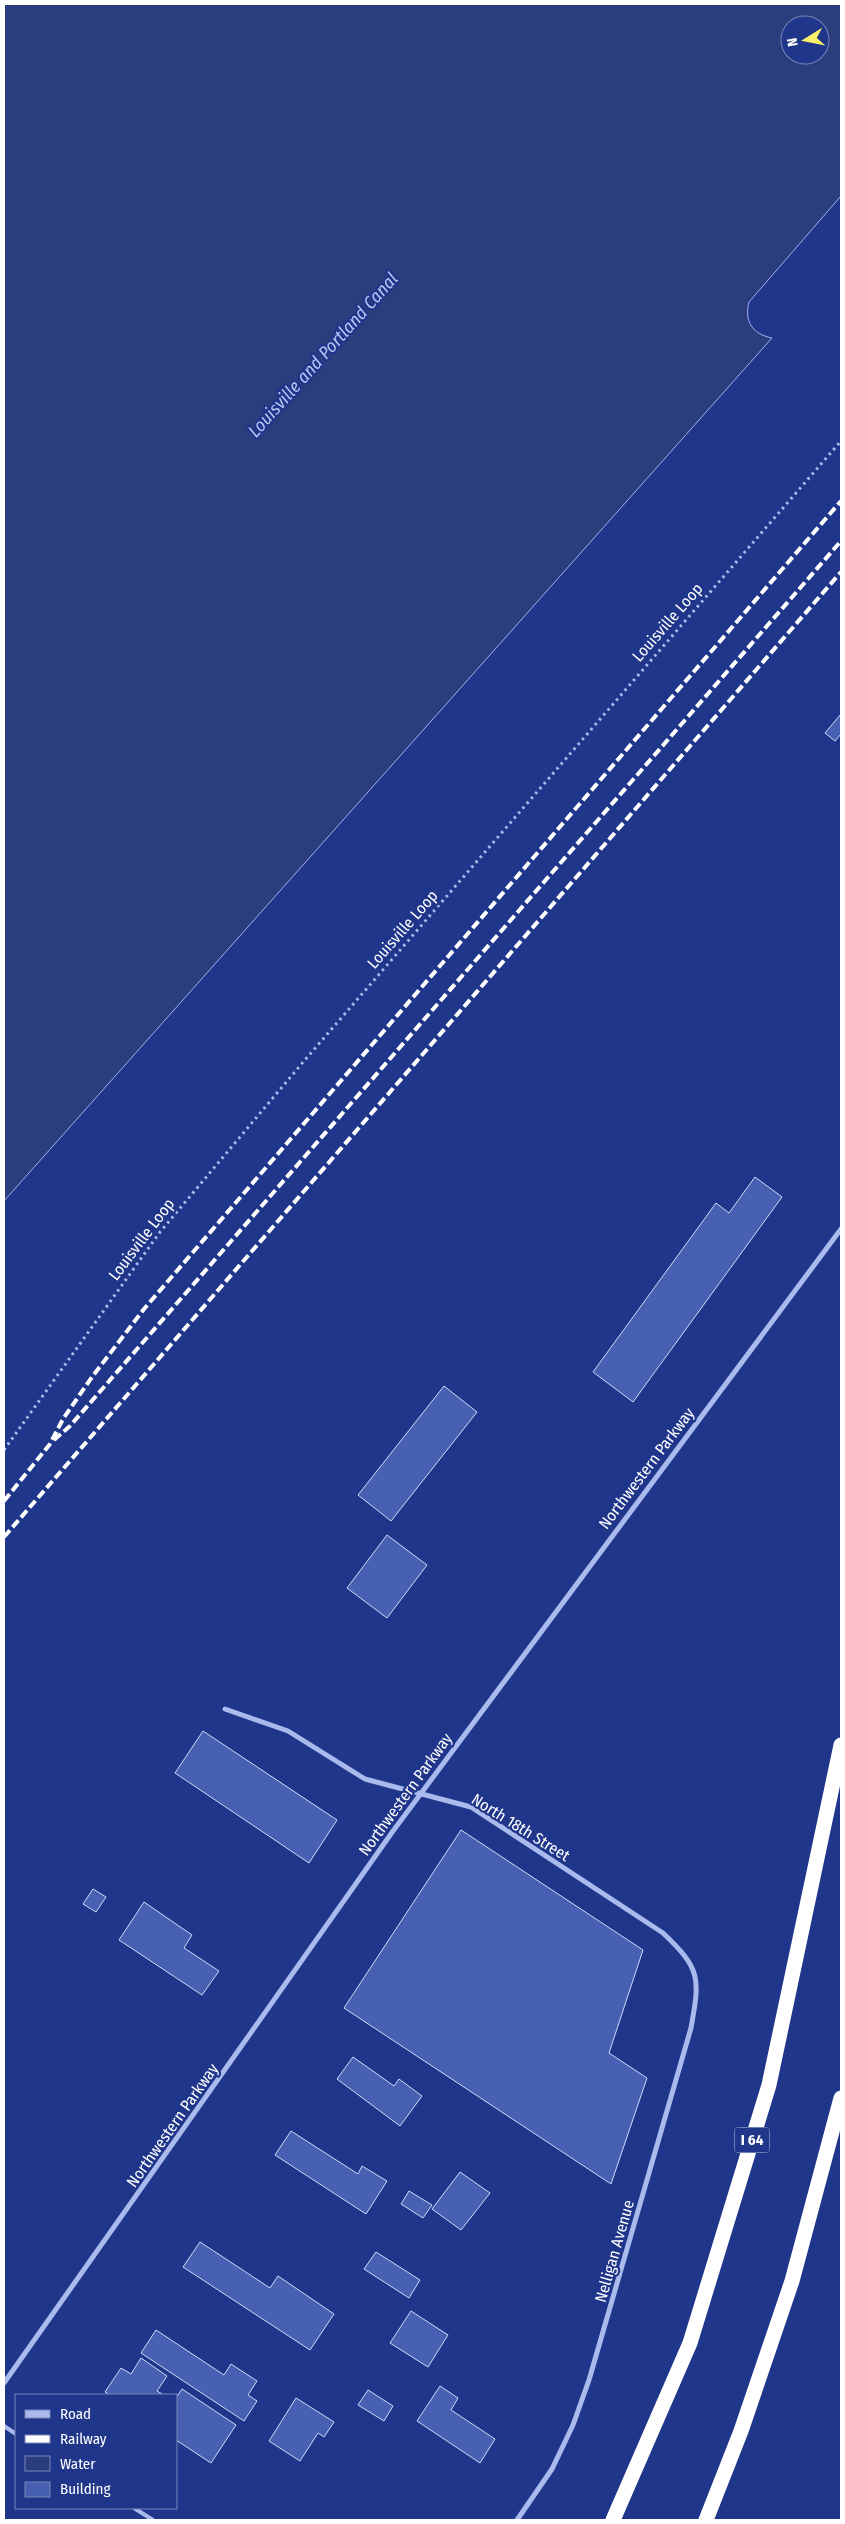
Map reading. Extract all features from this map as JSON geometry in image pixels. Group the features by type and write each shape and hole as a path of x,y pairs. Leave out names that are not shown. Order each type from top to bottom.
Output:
{"highway":[{"name":"I 64","path":"613,2520 690,2343 768,2085 841,1745"},
{"path":"706,2520 741,2431 792,2281 841,2098"}],"street":[{"name":"Northwestern Parkway","path":"4,2384 420,1794 841,1229"},
{"name":"North 18th Street","path":"225,1710 288,1731 364,1780 471,1807 664,1933 686,1954 695,1974"},
{"name":"Nelligan Avenue","path":"517,2520 552,2469 573,2425 589,2380 690,2028 696,1995 695,1974"}],"lane":[{"path":"4,2426 15,2433"},
{"path":"136,2509 154,2520"}],"path":[{"name":"Louisville Loop","path":"4,1450 160,1232 304,1061 841,440"}],"water":[{"name":"Louisville and Portland Canal","path":"4,4 841,4 841,196 749,302 748,315 751,326 759,333 772,338 4,1201"}],"building":[{"path":"841,714 841,734 835,741 825,733"},
{"path":"755,1177 782,1197 633,1402 593,1372 716,1203 729,1213"},
{"path":"444,1386 477,1412 391,1521 358,1495"},
{"path":"387,1535 427,1565 387,1618 347,1588"},
{"path":"203,1731 337,1820 309,1863 175,1773"},
{"path":"461,1830 643,1950 609,2053 647,2078 611,2184 344,2008"},
{"path":"93,1889 106,1897 96,1912 83,1904"},
{"path":"144,1902 192,1935 184,1948 219,1971 202,1995 119,1940"},
{"path":"353,2057 394,2086 399,2079 422,2096 400,2126 337,2079"},
{"path":"291,2131 358,2174 362,2166 387,2181 366,2214 275,2155"},
{"path":"460,2172 490,2193 461,2230 432,2209"},
{"path":"409,2191 432,2205 423,2218 401,2204"},
{"path":"200,2242 270,2288 278,2276 334,2314 310,2350 183,2267"},
{"path":"376,2252 420,2280 409,2298 364,2269"},
{"path":"411,2311 448,2335 428,2367 390,2343"},
{"path":"156,2330 224,2375 231,2364 257,2381 248,2395 257,2401 244,2421 141,2353"},
{"path":"141,2358 167,2376 157,2391 162,2394 108,2394 105,2392 121,2368 131,2374"},
{"path":"440,2386 458,2398 451,2410 495,2439 480,2463 417,2421"},
{"path":"182,2389 236,2425 211,2463 178,2441 178,2395"},
{"path":"368,2390 393,2406 384,2421 358,2405"},
{"path":"296,2398 334,2422 324,2437 318,2433 300,2461 269,2441"}],"railway":[{"path":"4,1501 50,1444 63,1419 92,1377 144,1309 841,501"},
{"path":"54,1440 70,1426 841,541"},
{"path":"4,1537 841,572"}]}
